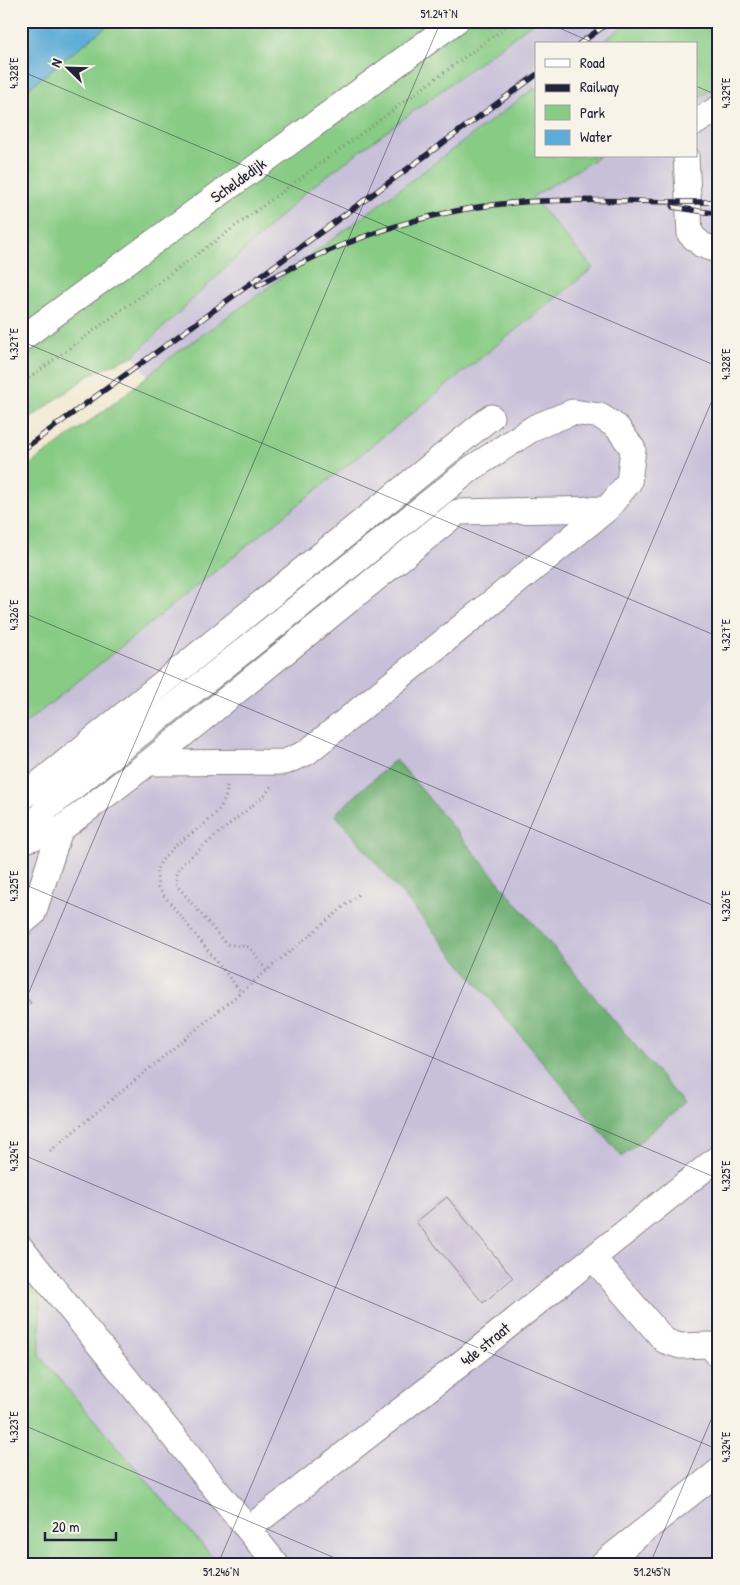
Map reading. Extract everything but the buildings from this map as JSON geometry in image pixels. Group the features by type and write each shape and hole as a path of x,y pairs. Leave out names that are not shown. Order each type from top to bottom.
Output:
{"street":[{"name":"Scheldedijk","path":"21,339 456,21"},
{"path":"698,121 719,108"},
{"path":"686,158 690,234 702,245 719,251"},
{"path":"21,839 47,808 472,468 535,427 573,412 600,416 617,427 633,450 629,482 607,509 306,753 285,762 148,763"},
{"path":"21,798 491,417"},
{"path":"21,839 60,830 148,763 458,512 607,509"},
{"path":"21,924 33,914 60,830"},
{"path":"21,897 46,876"},
{"name":"4de straat","path":"248,1530 593,1258 719,1156"},
{"path":"21,1248 276,1564"},
{"path":"593,1258 665,1341 680,1346 716,1346"},
{"path":"602,1564 719,1471"}],"path":[{"path":"21,384 514,21"},
{"path":"267,970 249,947 226,944 175,883 176,872 182,864 266,794 285,762"},
{"path":"227,763 227,794 221,809 165,856 157,870 158,888 241,992"},
{"path":"50,1151 359,894"}],"shaded area":[{"path":"535,21 631,21 602,42 535,42 535,88 148,375 133,356 309,189"},
{"path":"719,85 719,1564 258,1564 253,1558 216,1562 40,1357 40,1299 21,1275 21,727 593,268 532,197 597,158 698,158 698,98"}],"green space":[{"path":"113,21 535,21 309,189 133,356 91,374 21,425 21,94"},
{"path":"631,21 719,21 719,85 698,98 698,42 602,42"},
{"path":"535,88 535,158 597,158 532,197 593,268 21,727 21,471 113,404 168,359 262,292"},
{"path":"396,759 684,1104 622,1157 335,814"},
{"path":"21,1275 40,1299 40,1357 216,1561 253,1558 258,1564 21,1564"}],"water":[{"path":"21,21 113,21 21,94"}],"railway":[{"path":"582,42 611,21"},
{"path":"21,451 535,76"},
{"path":"257,286 286,270 348,243 412,221 445,213 478,207 537,201 719,202"},
{"path":"673,207 719,214"}]}
